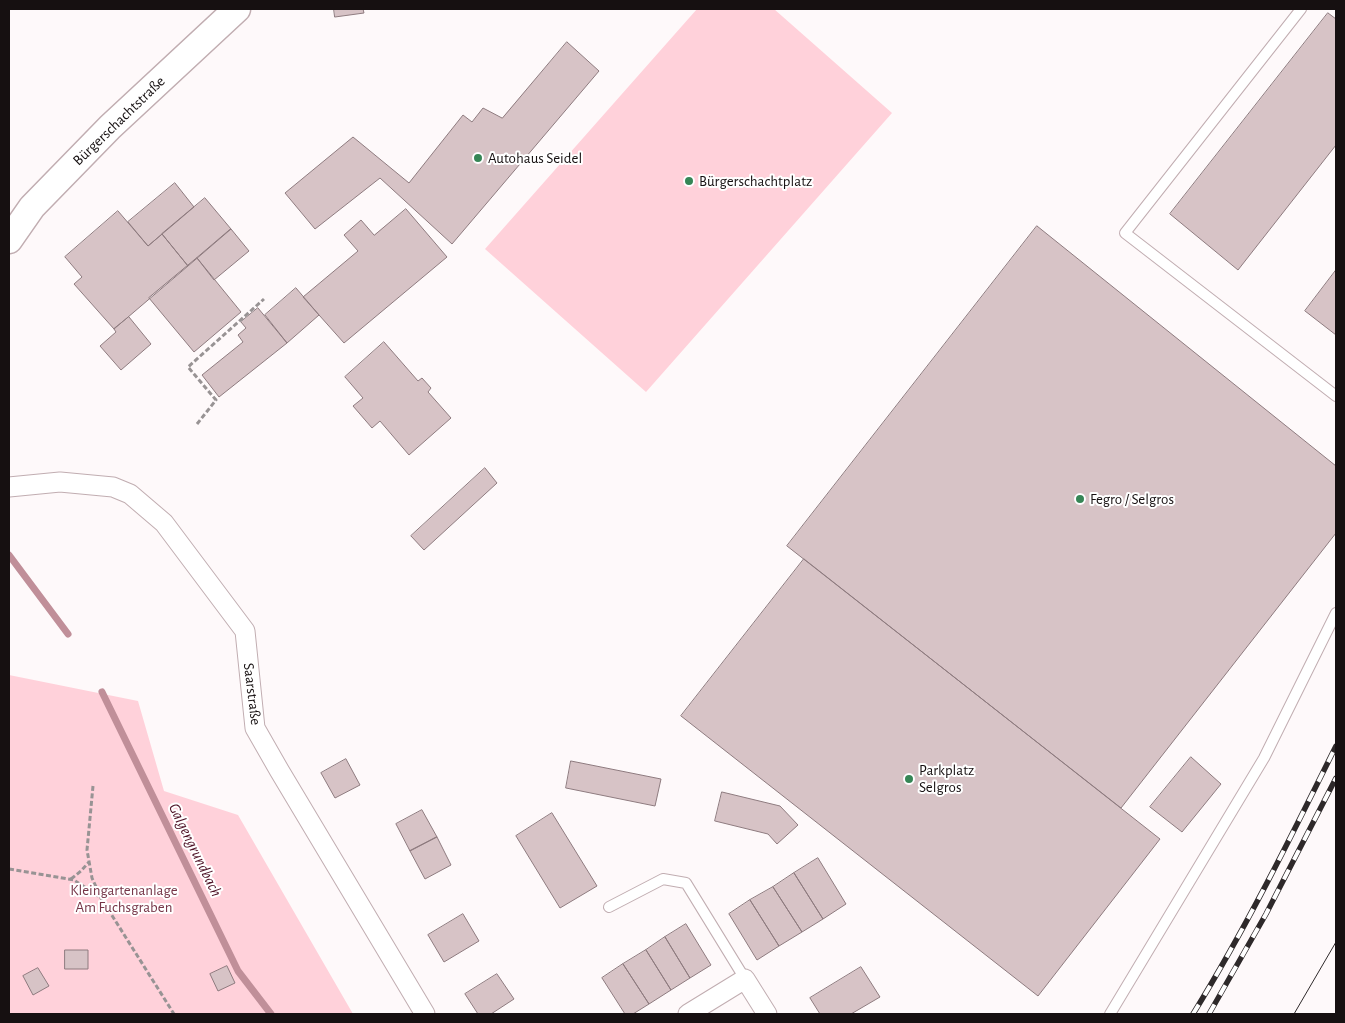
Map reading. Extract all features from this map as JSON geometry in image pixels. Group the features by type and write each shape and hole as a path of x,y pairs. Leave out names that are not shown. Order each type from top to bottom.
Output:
{"main road":[{"name":"Bürgerschachtstraße","path":"9,240 32,207 110,127 237,9"}],"street":[{"name":"Saarstraße","path":"9,487 60,482 113,487 130,494 164,523 245,631 255,728 425,1014"},
{"path":"688,1014 745,979 767,1014"}],"lane":[{"path":"1301,9 1125,233 1336,396"},
{"path":"1110,1014 1264,758 1336,613"},
{"path":"609,908 663,879 686,883 745,979"}],"path":[{"path":"197,424 216,400 188,367 264,298"},
{"path":"93,786 87,850 92,878 101,898 174,1014"},
{"path":"70,880 89,862"},
{"path":"9,869 74,880 101,898"}],"green space":[{"name":"Bürgerschachtplatz","path":"697,9 774,9 892,113 646,392 485,249"},
{"name":"Kleingartenanlage Am Fuchsgraben","path":"9,675 138,701 164,791 238,815 353,1014 9,1014"}],"building":[{"path":"334,9 363,9 364,13 335,17"},
{"path":"1328,13 1336,19 1336,145 1238,270 1170,214"},
{"name":"Autohaus Seidel","path":"567,42 599,71 452,244 380,178 315,229 285,193 353,137 409,183 463,115 472,122 483,108 502,118"},
{"path":"175,183 194,207 148,246 128,222"},
{"path":"205,198 231,229 188,266 162,234"},
{"path":"406,209 447,257 344,343 303,297 358,251 344,235 361,220 374,235"},
{"path":"118,211 148,246 162,234 188,266 114,329 74,284 82,277 65,257"},
{"name":"Fegro / Selgros","path":"1037,226 1336,466 1336,533 1121,808 787,546"},
{"path":"231,229 249,251 214,280 197,258"},
{"path":"197,258 241,312 194,352 149,298"},
{"path":"1336,270 1336,335 1305,311"},
{"path":"296,288 319,315 287,343 265,315"},
{"path":"258,308 287,343 219,397 202,375 243,342 238,335 246,328 241,322"},
{"path":"129,317 151,344 121,370 100,346 116,332 114,329"},
{"path":"384,342 418,381 422,378 431,388 428,392 451,418 409,455 380,421 372,428 353,406 363,398 345,377"},
{"path":"485,468 497,483 424,550 411,536"},
{"name":"Parkplatz Selgros","path":"804,559 1160,839 1038,996 681,716"},
{"path":"1191,757 1221,784 1182,832 1150,807"},
{"path":"346,759 360,785 335,798 321,773"},
{"path":"571,761 661,779 655,806 566,788"},
{"path":"722,792 780,806 798,825 777,844 768,834 715,821"},
{"path":"422,810 437,837 410,851 396,824"},
{"path":"552,813 597,886 560,908 516,836"},
{"path":"437,837 451,865 425,879 410,851"},
{"path":"818,858 846,904 823,919 794,873"},
{"path":"794,873 823,919 802,932 773,887"},
{"path":"773,887 802,932 779,946 750,900"},
{"path":"750,900 779,946 757,960 729,914"},
{"path":"463,914 479,941 444,962 428,935"},
{"path":"686,924 711,965 690,978 665,937"},
{"path":"665,937 690,978 671,990 646,950"},
{"path":"65,950 88,950 88,969 65,969"},
{"path":"646,950 671,990 649,1004 623,964"},
{"path":"623,964 649,1004 633,1014 625,1014 602,978"},
{"path":"227,966 235,983 218,991 210,974"},
{"path":"861,967 880,997 851,1014 820,1014 810,998"},
{"path":"38,968 49,986 33,995 23,976"},
{"path":"497,974 514,999 491,1014 478,1014 465,994"}],"waterway":[{"name":"Galgengrundbach","path":"9,555 68,634"},
{"name":"Galgengrundbach","path":"102,692 238,971 271,1014"}],"tram line":[{"path":"1294,1014 1336,942"}],"railway":[{"path":"1193,1014 1250,915 1336,746"},
{"path":"1209,1014 1266,914 1336,778"}],"place":[{"name":"Autohaus Seidel","path":"478,158"},
{"name":"Bürgerschachtplatz","path":"689,181"},
{"name":"Fegro / Selgros","path":"1080,499"},
{"name":"Parkplatz Selgros","path":"909,779"}]}
